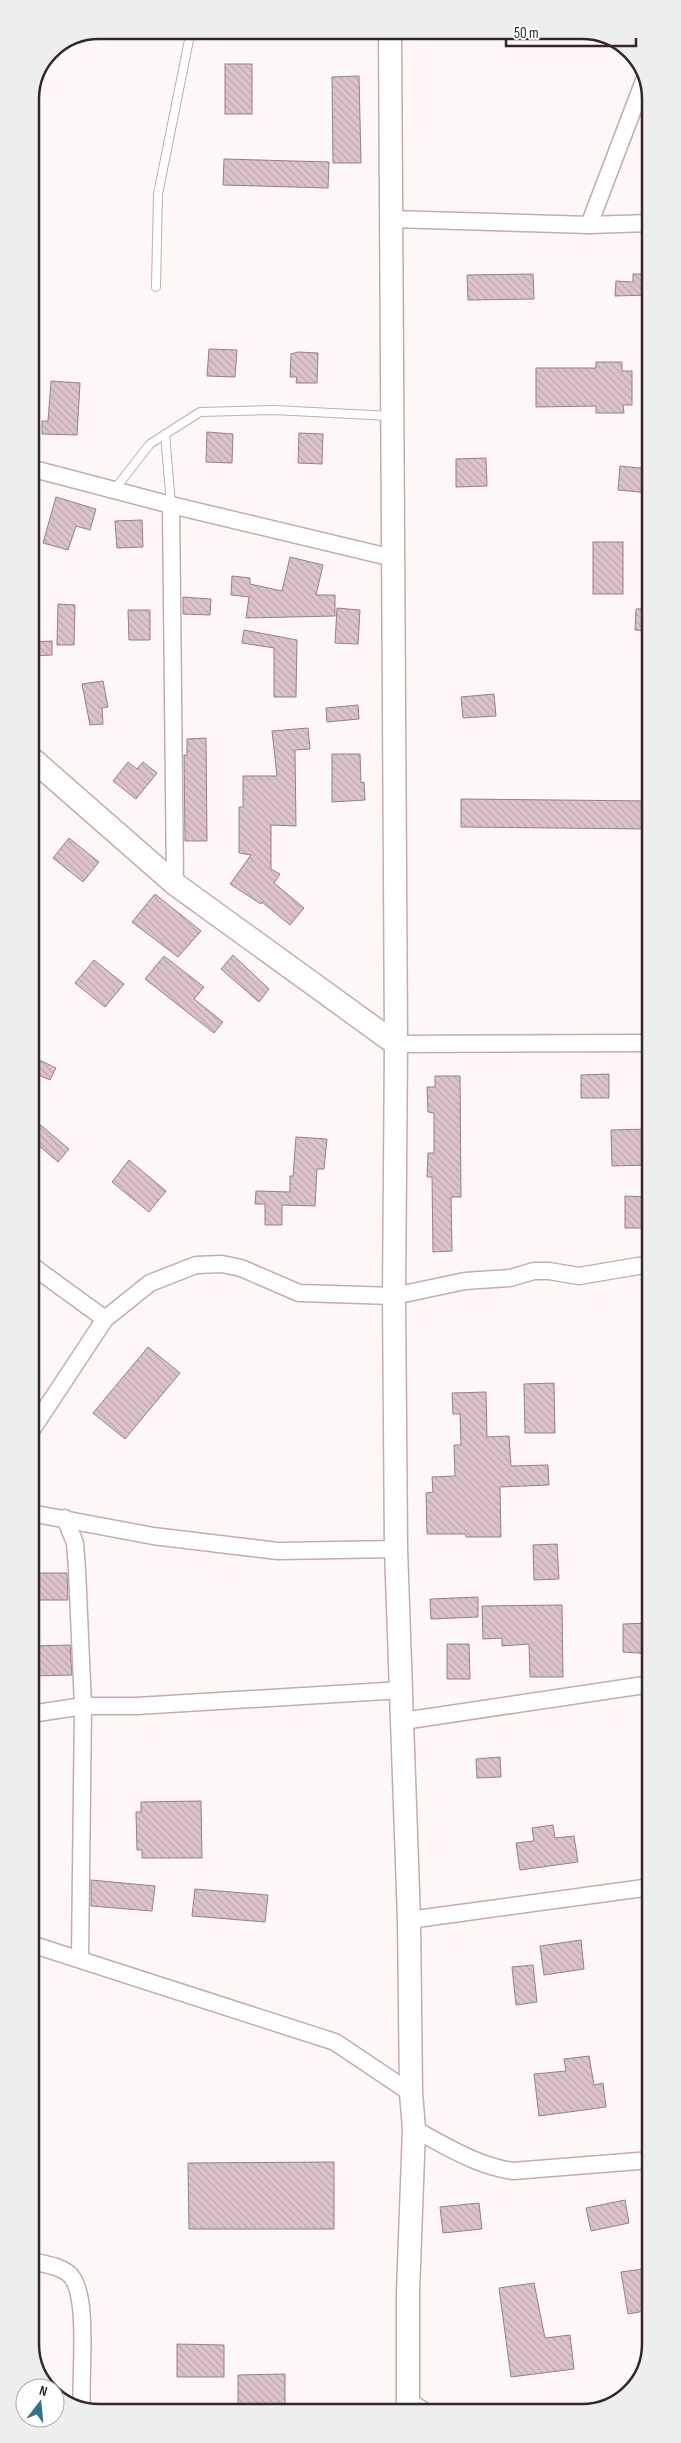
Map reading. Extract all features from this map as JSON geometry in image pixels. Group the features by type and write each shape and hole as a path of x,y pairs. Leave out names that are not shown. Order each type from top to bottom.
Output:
{"street":[{"path":"390,39 396,1044 394,1296 396,1549 409,1920 411,2093 414,2129 408,2404"},
{"path":"589,225 641,88"},
{"path":"391,219 589,225 642,223"},
{"path":"39,470 171,505 393,558"},
{"path":"171,505 175,884"},
{"path":"39,765 175,884 396,1044 642,1043"},
{"path":"39,1419 105,1319 150,1283 196,1265 222,1264 241,1268 299,1293 394,1296 465,1281 510,1278 534,1272 549,1271 579,1276 642,1265"},
{"path":"39,1270 105,1319"},
{"path":"39,1513 154,1536 278,1551 396,1549"},
{"path":"65,1518 74,1543 76,1563 83,1706 80,1959"},
{"path":"403,1721 642,1685"},
{"path":"39,1713 83,1706 157,1705 402,1690"},
{"path":"409,1920 642,1888"},
{"path":"39,1946 336,2042 411,2093"},
{"path":"414,2129 480,2163 513,2172 642,2161"},
{"path":"39,2263 56,2266 69,2274 75,2284 84,2331 82,2402"}],"lane":[{"path":"156,287 158,194 189,39"},
{"path":"114,490 150,444 200,412 274,410 392,416"},
{"path":"165,434 171,505"}],"building":[{"path":"225,64 252,64 252,114 225,114"},
{"path":"359,76 361,163 333,163 332,77"},
{"path":"224,159 329,162 328,188 223,185"},
{"path":"533,274 534,299 468,300 467,275"},
{"path":"633,274 642,274 642,295 615,296 616,281 633,282"},
{"path":"209,349 237,350 235,377 207,376"},
{"path":"298,352 318,353 317,383 296,383 297,377 290,377 291,354"},
{"path":"596,362 622,362 622,371 632,371 632,405 623,405 624,413 596,413 596,406 536,407 536,368 596,368"},
{"path":"51,381 80,383 77,435 42,434 42,421 48,421"},
{"path":"207,432 233,434 232,463 206,462"},
{"path":"299,433 323,434 322,464 298,463"},
{"path":"486,458 487,486 456,487 456,459"},
{"path":"620,466 642,468 642,492 618,490"},
{"path":"56,497 96,509 90,530 76,526 68,550 43,543"},
{"path":"142,520 143,547 117,548 115,521"},
{"path":"593,542 623,542 623,594 593,594"},
{"path":"290,557 323,565 316,595 335,595 335,616 246,618 249,597 231,595 232,576 250,578 250,584 282,591"},
{"path":"183,597 211,599 210,615 183,614"},
{"path":"58,604 75,605 74,645 57,645"},
{"path":"337,608 360,610 358,644 335,643"},
{"path":"636,609 642,609 642,630 635,630"},
{"path":"128,610 150,610 150,640 129,640"},
{"path":"244,630 297,640 296,697 274,697 274,648 242,643"},
{"path":"52,641 52,655 39,656 39,642"},
{"path":"103,681 108,707 102,708 103,724 90,725 82,684"},
{"path":"494,694 496,716 463,718 461,697"},
{"path":"358,705 359,719 327,722 326,708"},
{"path":"308,728 310,749 295,750 296,826 271,825 271,869 280,874 274,883 304,908 290,925 262,902 261,904 230,884 251,855 239,853 239,807 243,807 243,776 277,776 272,731"},
{"path":"206,738 207,841 185,841 184,755 187,755 187,739"},
{"path":"332,754 360,754 361,783 364,782 365,800 332,802"},
{"path":"128,762 137,769 143,762 157,773 136,799 113,781"},
{"path":"461,799 642,801 642,829 461,827"},
{"path":"69,838 99,862 83,882 53,858"},
{"path":"155,894 201,931 178,957 132,922"},
{"path":"233,955 269,989 259,1002 221,969"},
{"path":"164,956 204,987 194,999 223,1022 214,1033 145,979"},
{"path":"94,960 124,984 105,1007 75,983"},
{"path":"39,1060 56,1068 50,1080 39,1075"},
{"path":"609,1074 609,1098 581,1098 581,1075"},
{"path":"435,1076 460,1076 461,1197 451,1197 452,1251 433,1252 432,1177 427,1177 428,1153 434,1153 434,1113 428,1112 427,1087 435,1087"},
{"path":"39,1124 69,1149 58,1162 39,1146"},
{"path":"642,1129 642,1165 612,1166 611,1130"},
{"path":"296,1137 327,1139 324,1169 317,1169 315,1206 282,1205 282,1225 265,1225 265,1204 255,1204 256,1191 290,1192 290,1176 293,1176"},
{"path":"129,1160 166,1191 149,1212 112,1182"},
{"path":"625,1196 642,1197 642,1228 625,1228"},
{"path":"148,1347 180,1373 125,1439 93,1413"},
{"path":"554,1383 555,1433 525,1433 524,1384"},
{"path":"486,1392 487,1437 509,1436 511,1466 548,1465 549,1485 500,1487 501,1537 466,1537 465,1534 427,1534 426,1493 433,1492 432,1477 455,1476 454,1445 461,1445 460,1414 453,1414 452,1393"},
{"path":"557,1544 559,1579 534,1580 533,1545"},
{"path":"39,1573 67,1573 68,1600 39,1600"},
{"path":"478,1597 478,1617 431,1619 430,1599"},
{"path":"562,1605 563,1677 530,1677 529,1644 502,1646 502,1638 483,1639 482,1606"},
{"path":"642,1623 642,1653 623,1652 623,1624"},
{"path":"447,1644 469,1644 470,1679 447,1679"},
{"path":"70,1645 72,1675 39,1676 39,1646"},
{"path":"500,1757 501,1777 477,1778 476,1759"},
{"path":"201,1801 202,1858 142,1858 142,1850 137,1850 136,1812 141,1812 141,1802"},
{"path":"553,1825 555,1838 574,1836 578,1862 520,1870 516,1843 534,1841 532,1828"},
{"path":"91,1880 155,1886 152,1911 91,1906"},
{"path":"195,1889 268,1895 265,1922 192,1916"},
{"path":"581,1940 584,1969 544,1975 540,1946"},
{"path":"533,1965 537,2002 516,2005 512,1967"},
{"path":"589,2056 594,2085 603,2083 606,2107 539,2116 534,2074 566,2071 564,2059"},
{"path":"334,2162 334,2229 189,2229 188,2163"},
{"path":"625,2200 629,2223 591,2231 586,2208"},
{"path":"479,2203 482,2229 443,2233 440,2207"},
{"path":"642,2269 642,2312 628,2314 621,2272"},
{"path":"534,2283 545,2338 570,2335 574,2369 511,2377 499,2288"},
{"path":"177,2344 224,2345 224,2377 177,2377"},
{"path":"285,2374 285,2404 238,2404 238,2375"}]}
